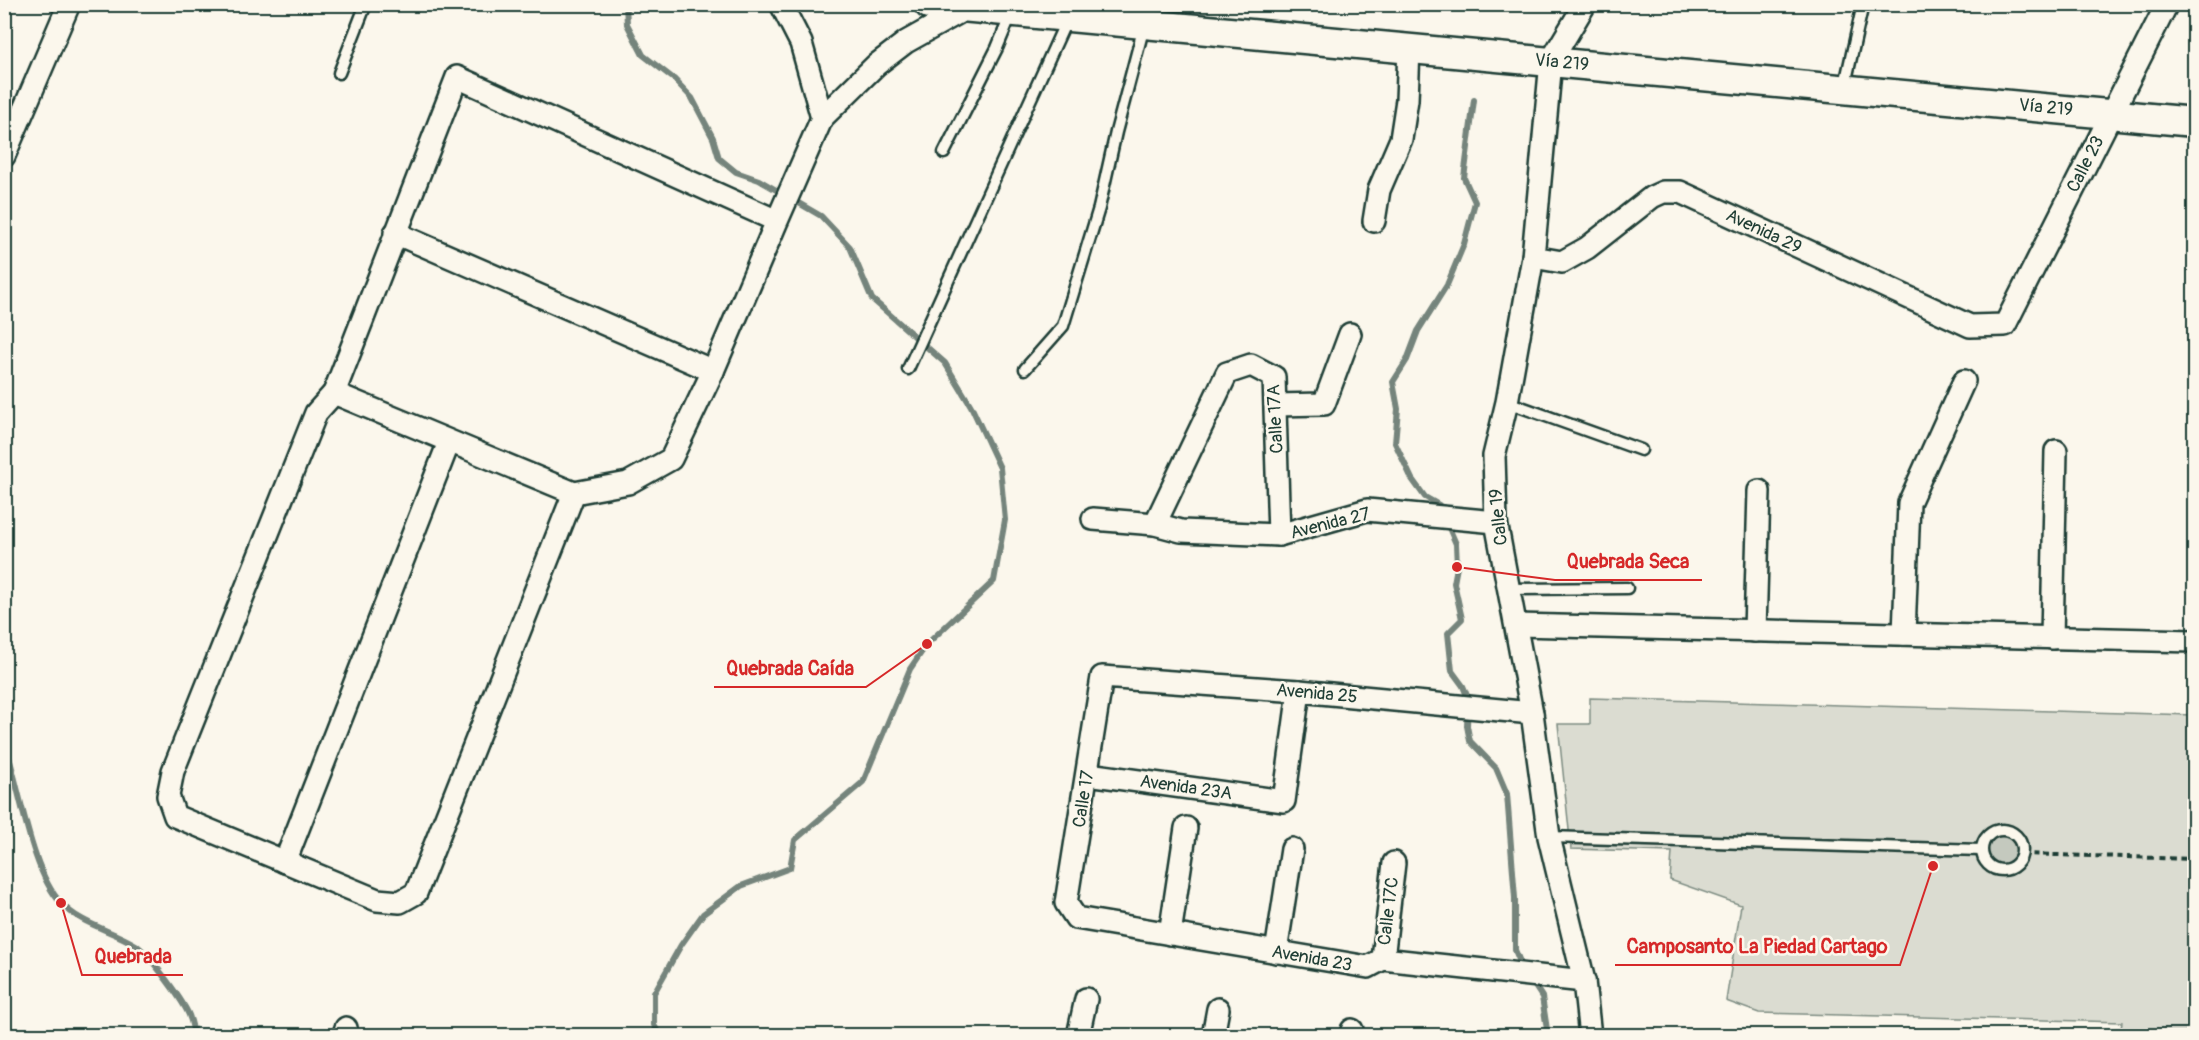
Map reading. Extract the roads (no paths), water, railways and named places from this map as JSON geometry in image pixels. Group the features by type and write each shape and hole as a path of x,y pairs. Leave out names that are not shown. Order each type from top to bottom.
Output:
{"main road":[{"name":"Vía 219","path":"929,4 1067,19 1130,18 1409,48 2194,122"}],"street":[{"path":"4,156 69,4"},
{"path":"781,4 801,43 822,118"},
{"name":"Calle 19","path":"1585,4 1551,61 1533,257 1507,402 1494,456 1496,522 1532,713 1549,837 1584,981 1590,1035"},
{"name":"Calle 23","path":"2005,325 2110,113 2168,4"},
{"path":"334,393 574,493 628,483 671,459 713,371 822,118 876,66 906,42 968,8"},
{"path":"1374,221 1379,190 1401,139 1407,100 1409,48"},
{"path":"574,493 416,893 400,902 377,900 175,816 168,796 173,771 316,413 334,393 457,77 777,221"},
{"name":"Avenida 29","path":"1533,257 1562,262 1587,248 1652,197 1663,192 1680,192 1970,326 2005,325"},
{"path":"395,233 713,371"},
{"path":"1275,405 1324,404 1350,334"},
{"name":"Calle 17A","path":"1155,524 1227,373 1251,365 1274,376 1279,535"},
{"path":"1904,634 1909,503 1964,381"},
{"path":"285,862 449,442"},
{"path":"2052,638 2056,451"},
{"path":"1755,631 1759,491"},
{"name":"Avenida 27","path":"1093,519 1155,524 1181,531 1279,535 1367,510 1496,522"},
{"path":"1516,625 2194,641 2194,626"},
{"name":"Avenida 25","path":"1102,677 1299,691 1532,713"},
{"name":"Calle 17","path":"1076,918 1066,903 1102,677"},
{"name":"Avenida 23A","path":"1088,774 1284,801 1299,691"},
{"path":"1170,934 1186,828"},
{"path":"1276,952 1292,849"},
{"name":"Calle 17C","path":"1383,958 1394,862"},
{"name":"Avenida 23","path":"1076,918 1368,967 1383,958 1584,981"},
{"path":"1078,1035 1086,999"},
{"path":"1213,1035 1218,1009"}],"lane":[{"path":"339,73 366,4"},
{"path":"1844,89 1863,4"},
{"path":"944,153 997,48 1012,12"},
{"path":"1025,369 1063,326 1099,208 1116,132 1130,18"},
{"path":"908,369 1067,19"},
{"path":"1507,402 1641,450"},
{"path":"1508,589 1627,588"},
{"path":"2006,830 2018,837 2022,854 2014,867 2001,871 1985,862 1981,850 1983,843 1992,832 2006,830"},
{"path":"1549,837 1981,850"}],"waterway":[{"path":"626,4 627,24 643,55 674,79 692,98 713,138 719,158 736,172 759,180 821,216 850,247 872,299 945,363 971,406 1000,468 1005,520 994,581 927,644 910,669 863,782 795,840 790,868 741,886 703,914 681,945 654,993 654,1025 660,1036"},
{"path":"1443,513 1439,505 1425,497 1412,479 1395,443 1398,409 1393,382 1407,360 1418,331 1447,285 1464,244 1475,202 1464,178 1474,100"},
{"path":"1447,523 1456,544 1457,567 1454,583 1462,619 1448,633 1452,671 1463,686 1468,698 1467,726 1470,741 1496,768 1507,794 1515,898 1515,950 1523,969"},
{"path":"4,741 34,849 50,888 69,911 142,950 182,1002 190,1018 194,1036"},
{"path":"1531,980 1542,997 1548,1036"}],"place":[{"name":"Quebrada Seca","path":"1457,567"},
{"name":"Quebrada Caída","path":"927,644"},
{"name":"Camposanto La Piedad Cartago","path":"1933,866"},
{"name":"Quebrada","path":"61,903"}]}
